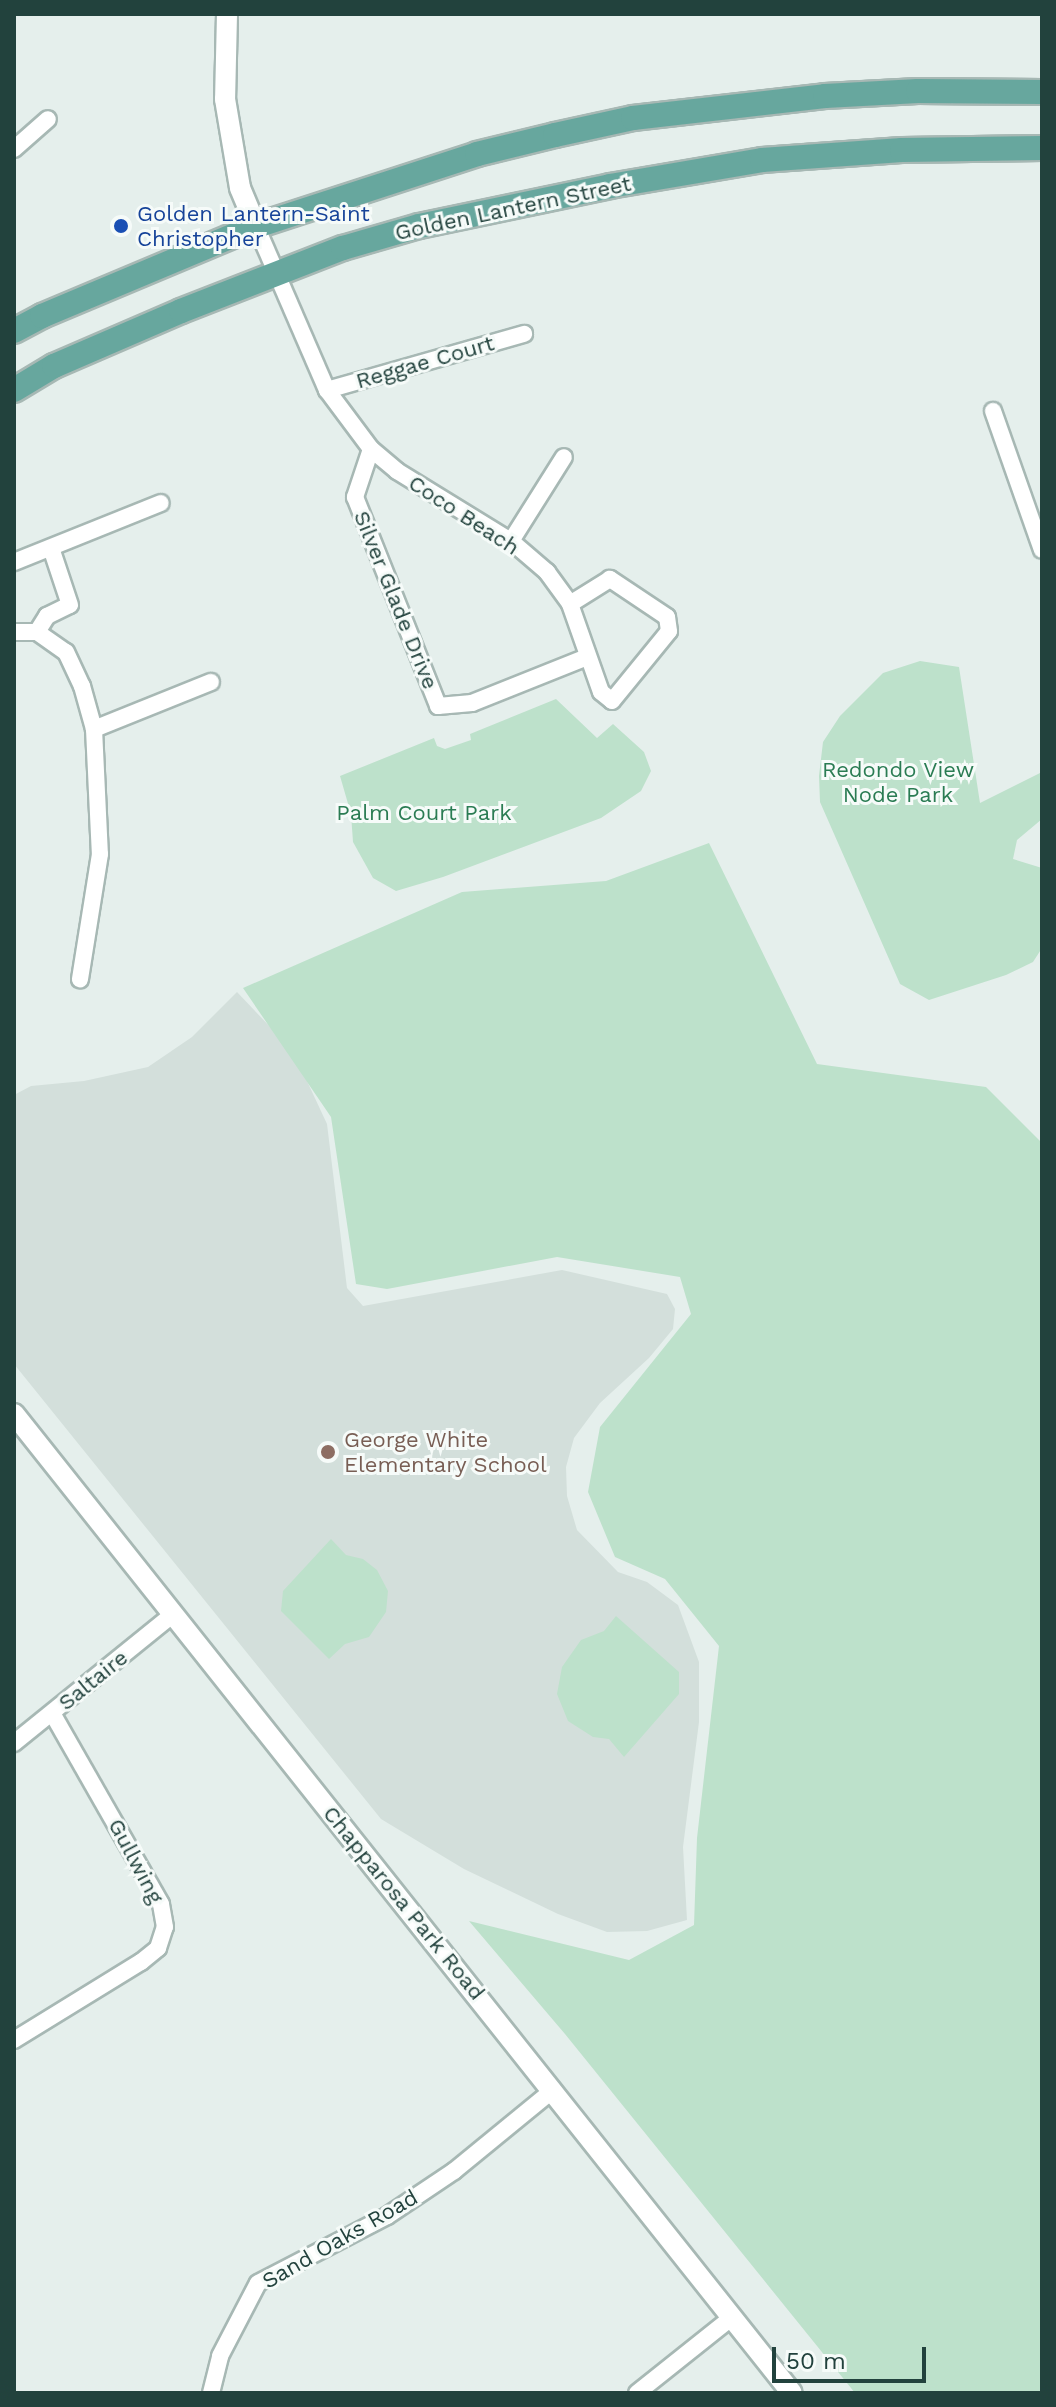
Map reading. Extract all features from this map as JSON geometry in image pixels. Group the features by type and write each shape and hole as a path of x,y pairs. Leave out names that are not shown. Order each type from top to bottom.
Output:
{"main road":[{"path":"14,331 42,316 256,226 477,154 633,118 825,96 918,91 1042,92"},
{"name":"Golden Lantern Street","path":"14,390 54,366 275,274 343,248 458,217 762,160 902,150 1042,148"}],"street":[{"path":"227,14 225,99 240,188 256,226"},
{"path":"14,149 48,119"},
{"name":"Coco Beach","path":"256,226 327,390 371,449 397,471 511,541 547,572 570,604 601,692 612,701 669,631 667,617 610,579 570,604"},
{"name":"Reggae Court","path":"327,390 524,334"},
{"path":"993,411 1042,550"},
{"name":"Silver Glade Drive","path":"371,449 355,497 438,706 472,703 587,657"},
{"path":"511,541 564,457"},
{"path":"14,562 161,503"},
{"path":"37,632 47,616 70,605 51,548"},
{"path":"14,632 37,632 66,652 82,686 94,729 100,854 80,979"},
{"path":"94,729 211,682"},
{"name":"Chapparosa Park Road","path":"14,1414 792,2393"},
{"name":"Saltaire","path":"14,1743 172,1615"},
{"name":"Gullwing","path":"14,2040 141,1962 158,1948 165,1927 161,1904 52,1713"},
{"name":"Sand Oaks Road","path":"211,2393 220,2356 258,2283 387,2216 454,2171 553,2090"},
{"path":"637,2393 731,2318"}],"shaded area":[{"name":"George White Elementary School","path":"237,992 293,1051 327,1124 347,1288 363,1306 562,1270 667,1294 675,1309 673,1329 649,1358 600,1403 574,1438 566,1467 567,1496 577,1530 618,1572 647,1582 678,1605 699,1662 699,1722 683,1847 687,1920 647,1931 607,1932 558,1914 464,1869 381,1819 14,1364 14,1095 31,1086 84,1081 148,1067 192,1037"}],"green space":[{"name":"Redondo View Node Park","path":"920,661 959,667 980,803 1042,772 1042,819 1017,840 1013,859 1042,868 1042,948 1033,962 1006,975 929,1000 900,984 820,802 819,776 823,742 840,716 883,673"},
{"name":"Palm Court Park","path":"556,699 597,738 613,724 644,752 651,771 641,791 601,818 443,877 396,891 373,878 353,842 351,814 340,776 434,738 437,746 445,749 471,740 470,734"},
{"path":"709,843 817,1064 986,1087 1042,1143 1042,2393 855,2393 565,2034 469,1921 629,1960 694,1925 697,1838 719,1646 665,1579 615,1557 588,1492 600,1427 691,1314 680,1277 557,1257 387,1289 356,1284 331,1117 243,988 462,892 606,881"},
{"path":"331,1539 346,1555 363,1559 377,1570 388,1591 386,1612 369,1637 345,1644 329,1659 281,1611 283,1591"},
{"path":"616,1616 679,1672 679,1694 624,1757 609,1739 593,1737 568,1721 557,1694 562,1667 581,1640 604,1631"}],"place":[{"name":"Golden Lantern-Saint Christopher","path":"121,226"},
{"name":"George White Elementary School","path":"328,1452"}]}
